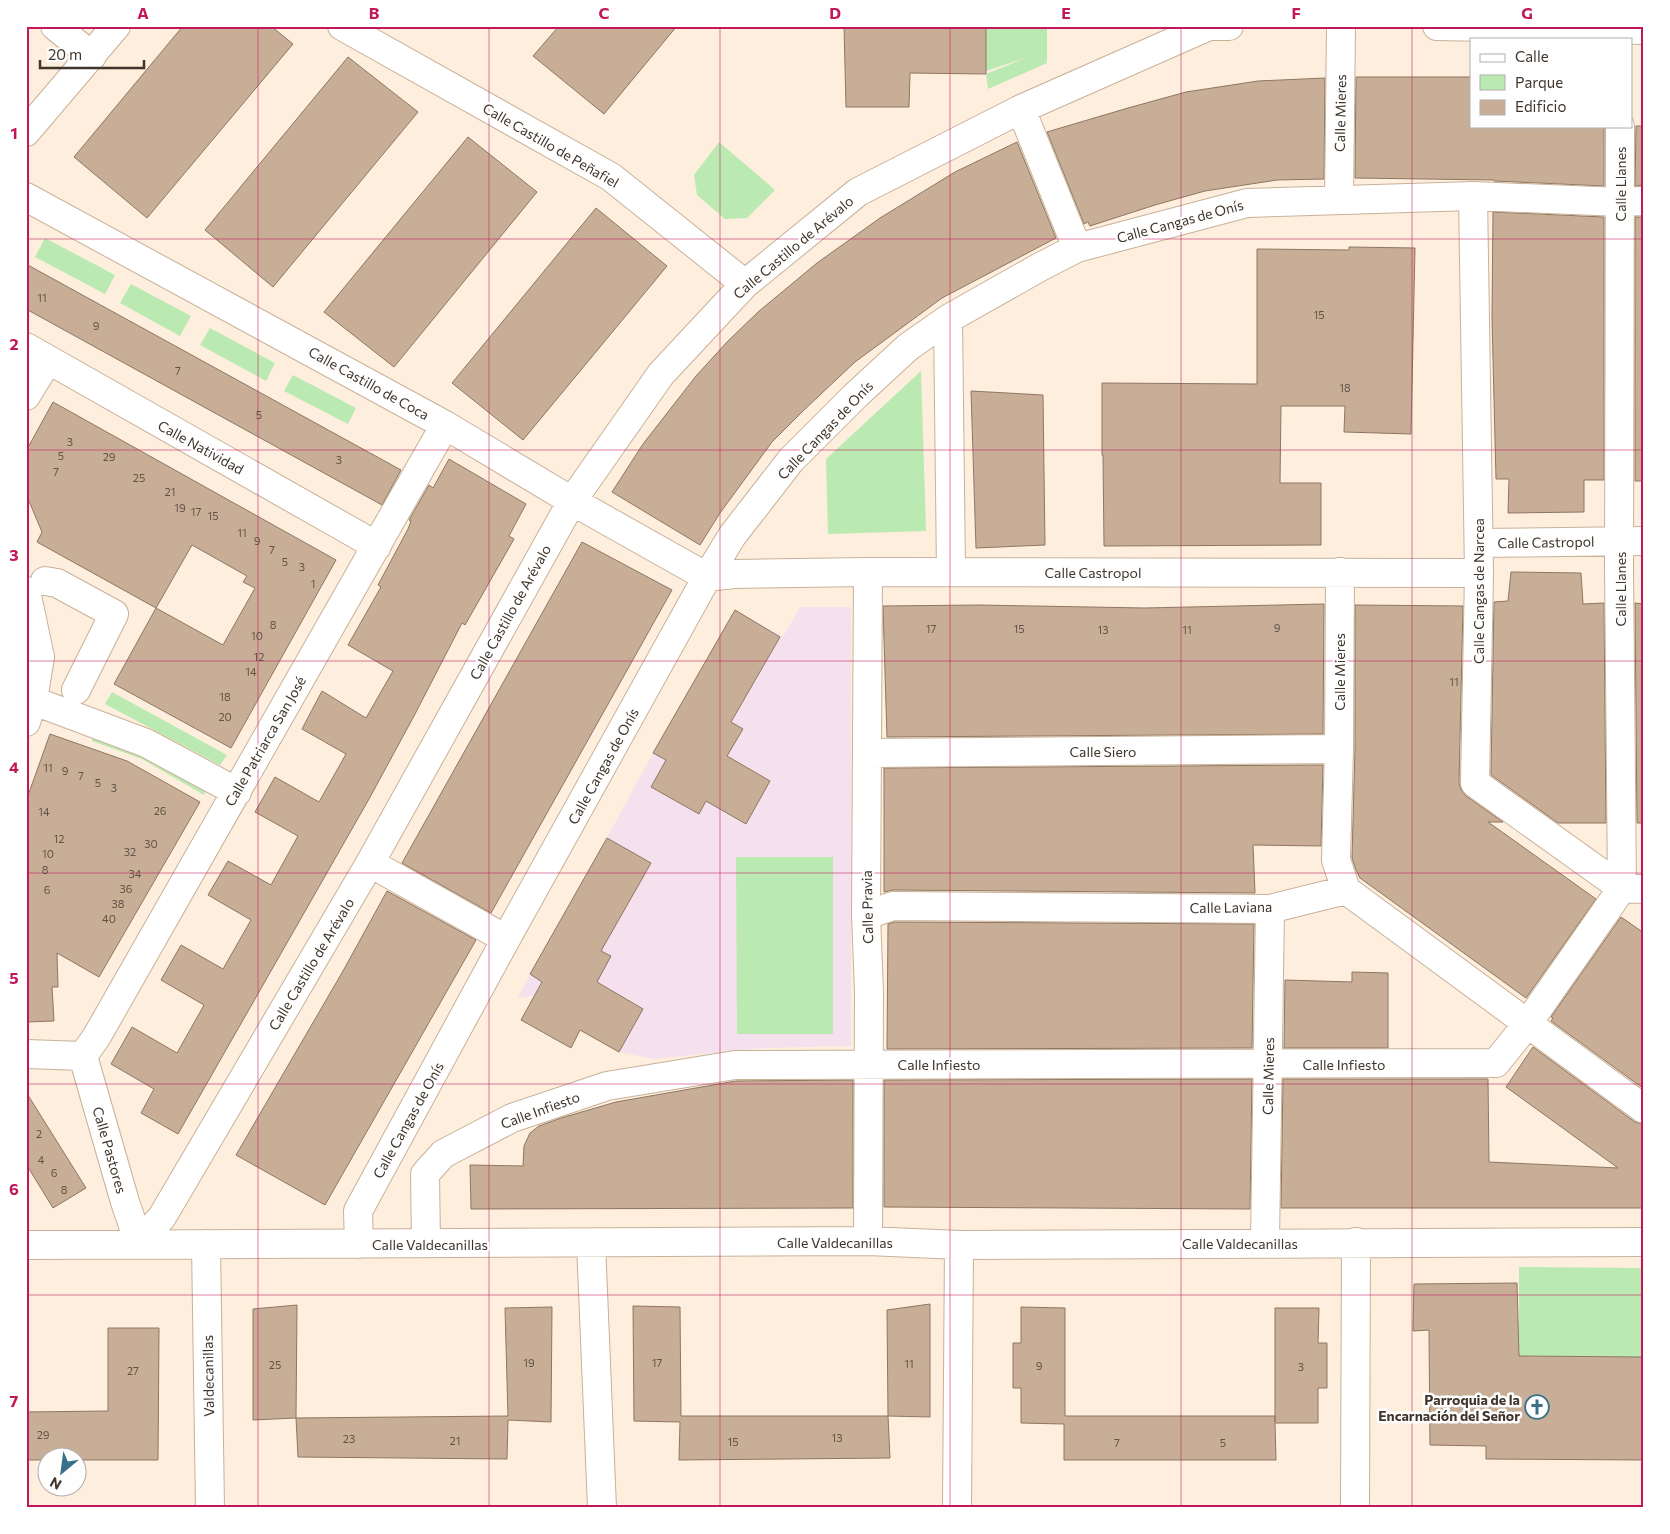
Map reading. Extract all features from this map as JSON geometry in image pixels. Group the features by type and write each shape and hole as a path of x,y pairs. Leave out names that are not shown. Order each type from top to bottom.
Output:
{"street":[{"path":"55,26 92,56"},
{"path":"26,132 116,26"},
{"name":"Calle Castillo de Peñafiel","path":"342,26 611,177 745,284"},
{"name":"Calle Castillo de Arévalo","path":"139,1243 162,1217 370,863 572,501 661,374 745,284 858,192 1021,109 1209,26 1229,26"},
{"name":"Calle Mieres","path":"1339,200 1341,26"},
{"path":"1437,26 1629,32"},
{"path":"1021,109 1078,248"},
{"name":"Calle Llanes","path":"1620,128 1632,201 1633,888"},
{"name":"Calle Cangas de Onís","path":"359,1244 358,1211 506,939 707,577 732,536 791,460 855,396 908,347 948,319 1040,267 1078,248 1247,203 1473,196 1632,201"},
{"name":"Calle Cangas de Narcea","path":"1473,196 1479,543 1475,782 1633,888"},
{"name":"Calle Castillo de Coca","path":"26,197 445,425 572,501 707,577"},
{"path":"948,319 951,572"},
{"path":"26,396 37,354"},
{"name":"Calle Natividad","path":"37,354 376,546"},
{"name":"Calle Patriarca San José","path":"83,1056 97,1036 237,792 445,425"},
{"name":"Calle Castropol","path":"1479,543 1632,541"},
{"name":"Calle Castropol","path":"707,577 734,574 868,572 1479,572"},
{"name":"Calle Pravia","path":"868,572 866,915 869,992 868,1241"},
{"name":"Calle Mieres","path":"1340,572 1336,860 1346,890"},
{"path":"76,690 114,614 57,583 36,586 30,601 40,657 28,706 146,743 237,792"},
{"name":"Calle Siero","path":"867,753 1339,749"},
{"path":"370,863 506,939"},
{"path":"1528,1022 1633,888"},
{"path":"1346,890 1644,1108"},
{"name":"Calle Laviana","path":"866,915 893,906 1270,909 1346,890"},
{"name":"Calle Mieres","path":"1265,1242 1270,909"},
{"name":"Calle Infiesto","path":"426,1244 425,1174 443,1154 512,1118 607,1086 735,1065 1496,1063 1528,1022"},
{"path":"26,1054 83,1056"},
{"name":"Calle Pastores","path":"83,1056 125,1202 139,1243"},
{"name":"Calle Valdecanillas","path":"26,1245 868,1241 959,1244 1644,1242"},
{"path":"1354,1508 1356,1242"},
{"path":"591,1243 602,1508"},
{"name":"Valdecanillas","path":"206,1244 210,1508"},
{"path":"957,1508 959,1244"}],"shaded area":[{"path":"800,607 851,607 851,1046 763,1048 653,1059 619,1052 580,1030 571,1048 521,1020 535,995 518,998 530,974 735,610 783,637"}],"green space":[{"path":"986,26 1043,26 1047,29 1047,63 988,89 986,74 1028,57 986,71"},
{"path":"719,142 775,190 747,218 725,219 697,195 694,175"},
{"path":"45,238 115,275 105,294 35,257"},
{"path":"131,284 191,316 180,336 120,303"},
{"path":"210,328 275,363 266,381 200,345"},
{"path":"921,371 926,531 828,534 826,459"},
{"path":"293,375 356,408 348,424 284,391"},
{"path":"112,692 227,755 220,765 105,704"},
{"path":"94,734 142,752 206,789 204,795 142,759 92,741"},
{"path":"736,857 833,857 833,1034 737,1034"},
{"path":"1519,1267 1644,1268 1644,1357 1519,1356"}],"building":[{"path":"183,26 271,26 293,44 147,218 74,157"},
{"path":"559,26 677,26 604,114 533,56"},
{"path":"844,26 986,26 986,74 910,73 909,107 846,107"},
{"path":"348,57 418,112 273,287 205,230"},
{"path":"1356,77 1470,77 1470,128 1604,128 1604,186 1494,180 1355,178"},
{"path":"1325,78 1324,179 1277,180 1205,191 1090,226 1088,222 1084,224 1047,132 1186,92 1258,81"},
{"path":"1636,126 1644,126 1644,185 1635,186"},
{"path":"468,137 537,192 394,367 324,312"},
{"path":"1017,142 1056,238 942,298 855,362 772,442 720,513 700,545 612,492 643,444 696,376 758,312 817,263 880,218 955,172"},
{"path":"596,208 667,266 523,440 452,383"},
{"path":"1493,212 1604,217 1604,480 1584,480 1584,512 1508,513 1509,479 1496,479 1492,318"},
{"path":"1635,217 1644,217 1644,481 1635,481"},
{"path":"1349,247 1415,248 1411,434 1344,432 1345,406 1281,406 1280,483 1321,483 1321,545 1104,546 1102,383 1257,384 1257,249 1349,250"},
{"path":"26,264 401,470 382,505 26,309"},
{"path":"971,391 1043,395 1045,545 976,548"},
{"path":"53,402 336,560 231,748 114,684 156,608 37,542 42,532 26,494 26,451","holes":["192,545 247,576 243,582 255,588 223,645 156,608"]},
{"path":"449,459 526,504 509,536 514,539 465,625 462,623 369,799 178,1134 141,1113 154,1089 111,1064 132,1027 177,1053 204,1005 161,980 181,945 223,969 251,920 208,895 228,861 271,885 298,836 255,812 275,777 319,802 346,754 302,729 322,691 366,718 393,671 348,645 381,587 378,585 408,529 411,521 409,520 429,485 433,488"},
{"path":"582,542 672,590 491,913 402,863"},
{"path":"1511,572 1581,573 1583,604 1604,603 1606,823 1558,823 1491,775 1494,602 1508,601"},
{"path":"1635,603 1644,604 1644,823 1637,823"},
{"path":"1324,604 1323,734 887,737 883,606 978,605 1145,608"},
{"path":"1355,605 1463,606 1459,783 1461,790 1466,796 1503,822 1488,822 1596,899 1526,998 1360,878 1356,870 1352,858 1355,749"},
{"path":"735,610 780,637 731,722 743,729 727,756 770,781 746,824 706,801 699,814 651,787 666,760 653,753"},
{"path":"50,734 127,761 200,802 99,977 57,953 58,987 52,987 54,1021 26,1022 26,801"},
{"path":"1323,765 1321,846 1253,845 1255,893 893,890 884,892 884,768"},
{"path":"607,838 651,863 601,951 611,956 597,982 643,1009 619,1052 580,1030 571,1048 521,1020 542,982 530,974"},
{"path":"387,891 476,940 325,1205 236,1155 343,971"},
{"path":"1621,917 1644,933 1644,1089 1551,1021 1553,1018 1551,1017"},
{"path":"895,922 1254,924 1252,1048 887,1049 888,924"},
{"path":"1352,972 1388,973 1388,1048 1284,1048 1285,980 1352,982"},
{"path":"1533,1047 1635,1122 1644,1124 1644,1208 1281,1208 1283,1079 1488,1079 1489,1162 1618,1168 1506,1087"},
{"path":"1252,1079 1250,1209 884,1207 884,1080"},
{"path":"853,1080 853,1208 471,1209 470,1165 523,1166 524,1146 530,1133 539,1126 561,1118 616,1102 736,1081"},
{"path":"26,1092 86,1188 53,1208 26,1164"},
{"name":"Parroquia de la Encarnación del Señor","path":"1517,1283 1519,1356 1644,1357 1644,1460 1486,1459 1486,1446 1430,1445 1429,1330 1413,1331 1414,1284"},
{"path":"930,1304 930,1417 888,1416 887,1310"},
{"path":"297,1305 296,1418 253,1420 253,1309"},
{"path":"633,1306 680,1307 681,1416 888,1416 890,1458 679,1460 680,1422 634,1421"},
{"path":"552,1307 551,1422 508,1420 507,1459 298,1457 296,1418 508,1416 505,1308"},
{"path":"1021,1307 1065,1308 1065,1416 1275,1416 1275,1308 1319,1308 1318,1343 1327,1343 1327,1388 1318,1388 1318,1423 1275,1423 1276,1460 1064,1460 1064,1424 1021,1423 1021,1388 1013,1388 1013,1343 1021,1343"},
{"path":"108,1328 159,1328 158,1460 88,1460 88,1446 38,1446 38,1460 26,1460 26,1412 108,1411"}],"place":[{"name":"Parroquia de la Encarnación del Señor","path":"1537,1407"}]}
